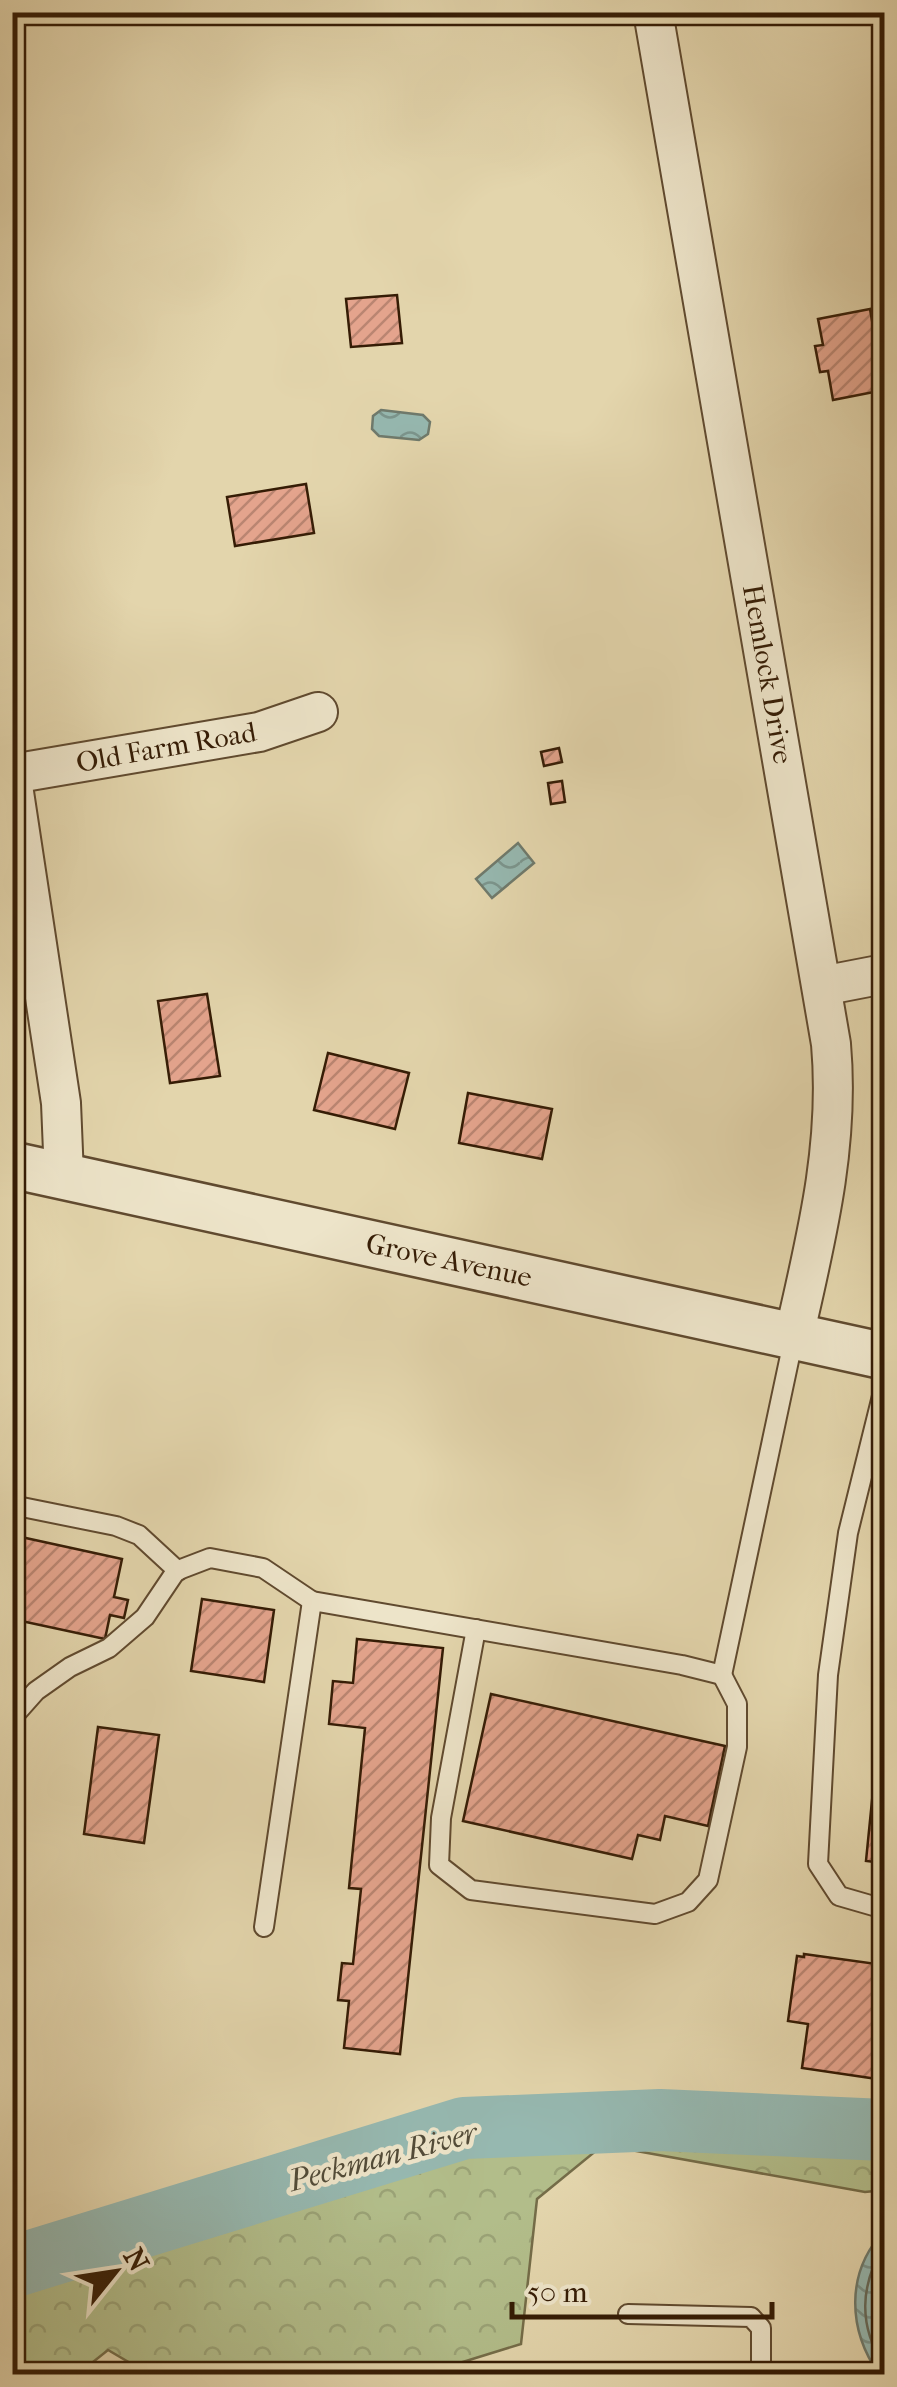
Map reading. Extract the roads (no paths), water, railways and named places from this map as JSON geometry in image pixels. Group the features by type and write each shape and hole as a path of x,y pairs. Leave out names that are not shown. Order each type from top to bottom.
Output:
{"street":[{"name":"Hemlock Drive","path":"653,12 831,1044 835,1118 822,1208 794,1336"},
{"name":"Old Farm Road","path":"12,776 259,732 318,712"},
{"path":"12,776 61,1103 64,1176"},
{"path":"822,986 884,974"},
{"name":"Grove Avenue","path":"12,1165 884,1356"}],"lane":[{"path":"476,1629 441,1818 439,1865 471,1890 656,1914 688,1902 708,1880 737,1747 737,1704 722,1675 794,1336"},
{"path":"884,1388 848,1534 828,1675 818,1864 839,1896 884,1910"},
{"path":"12,1505 128,1530 139,1535 178,1571"},
{"path":"12,1718 36,1691 70,1667 109,1648 145,1617 178,1571 210,1558 263,1568 312,1601 682,1664 722,1675"},
{"path":"264,1926 312,1601"},
{"path":"628,2314 752,2317 762,2328 760,2374"}],"water":[{"path":"381,410 423,415 430,422 428,434 419,440 379,436 372,429 373,416"},
{"path":"518,843 534,863 492,898 476,879"},
{"path":"884,2231 884,2374 879,2374 861,2339 855,2302 862,2265"}],"waterway":[{"name":"Peckman River","path":"12,2267 464,2128 660,2120 884,2130"}]}
